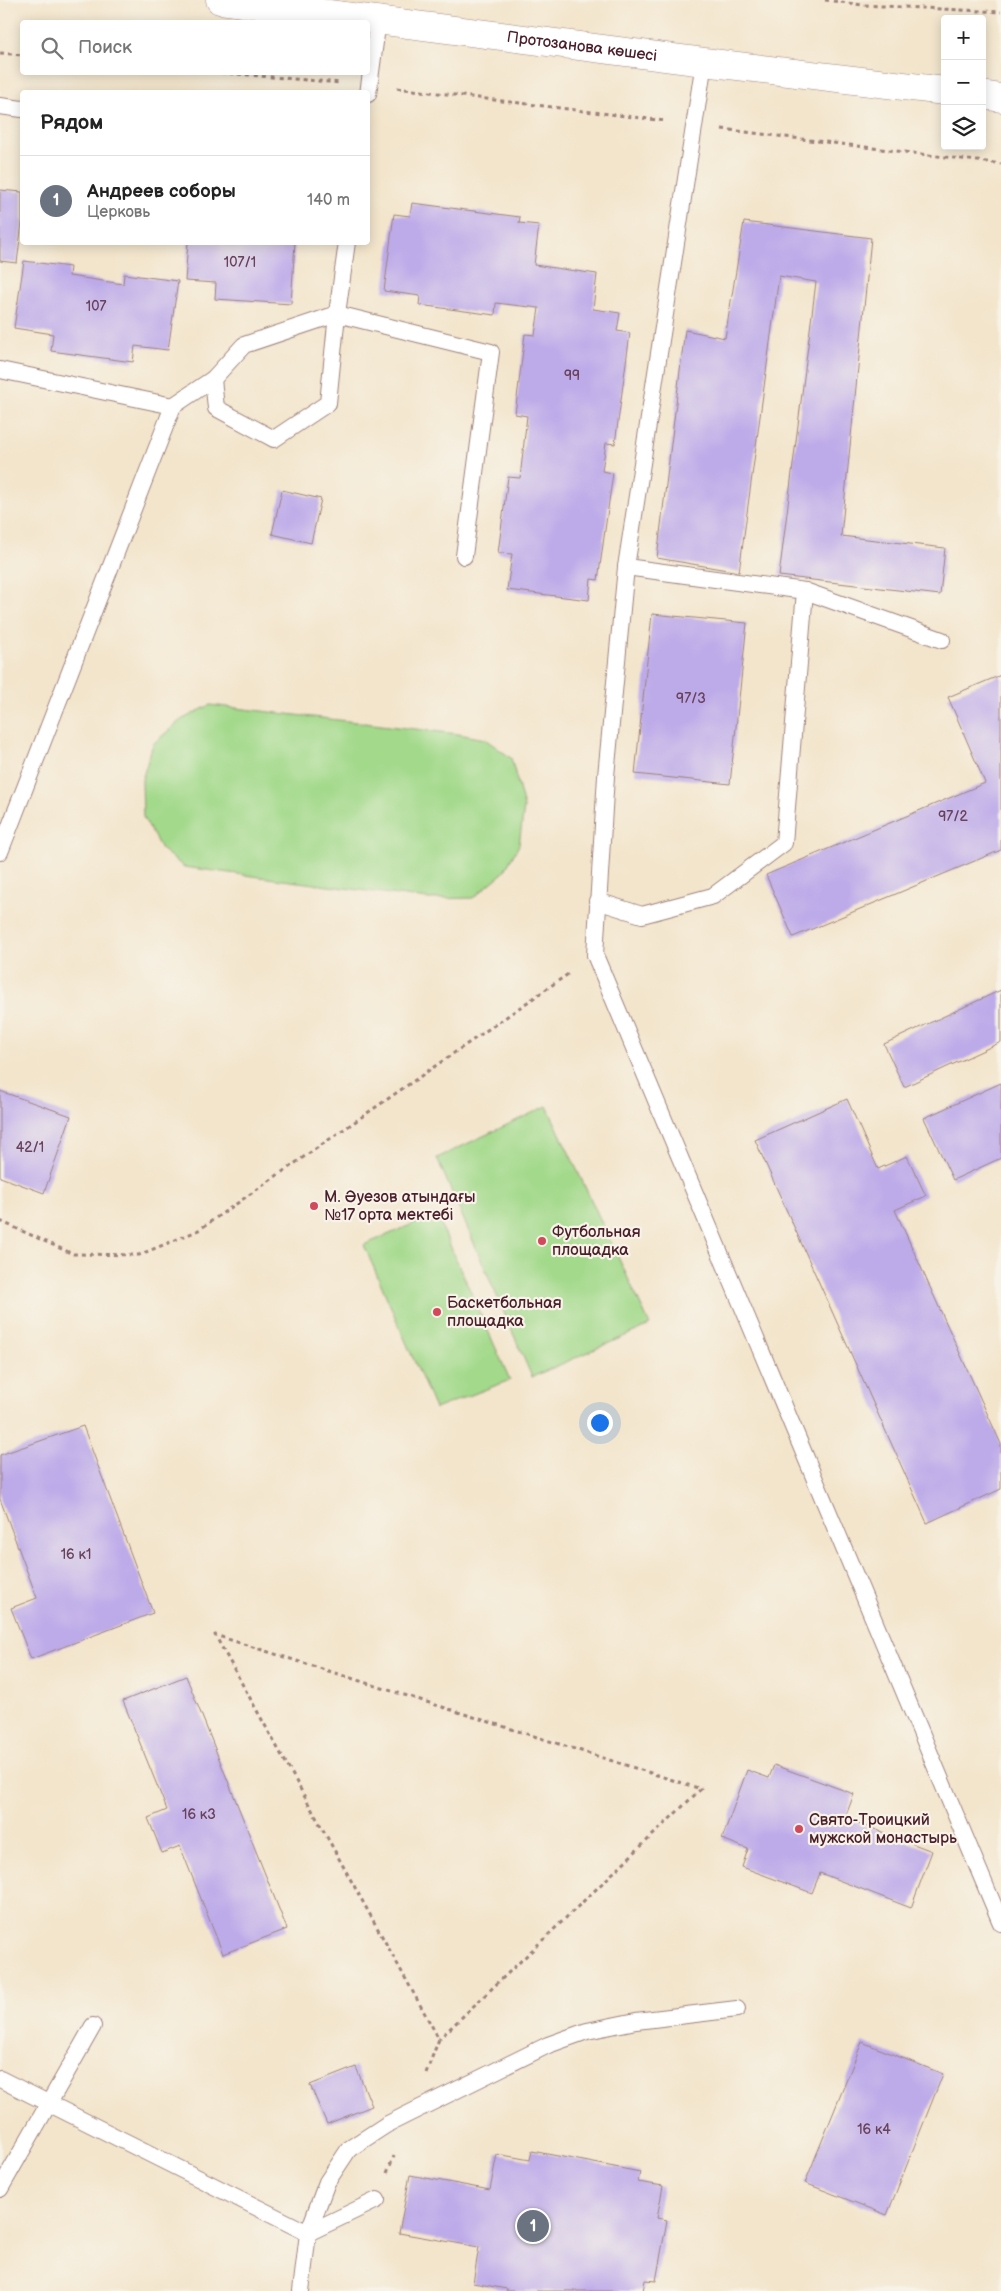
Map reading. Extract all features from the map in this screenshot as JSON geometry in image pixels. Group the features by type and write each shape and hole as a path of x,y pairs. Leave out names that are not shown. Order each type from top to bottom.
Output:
{"street":[{"name":"Протозанова көшесі","path":"220,0 941,91"},
{"path":"986,96 1001,98"}],"lane":[{"path":"368,90 378,20"},
{"path":"704,62 626,567 606,776 595,955 1001,1923"},
{"path":"0,106 20,109"},
{"path":"213,379 216,408 274,438 328,403 347,245"},
{"path":"0,852 173,406 213,379 244,345 337,314 491,352 464,556"},
{"path":"0,370 173,406"},
{"path":"626,567 806,591 942,640"},
{"path":"597,901 642,915 713,896 784,843 806,591"},
{"path":"301,2291 308,2233 327,2182 349,2149 386,2125 548,2045 587,2031 636,2021 737,2009"},
{"path":"0,2189 92,2026"},
{"path":"0,2079 308,2233"},
{"path":"308,2233 377,2200"}],"path":[{"path":"825,0 863,5 1001,12"},
{"path":"0,53 20,55"},
{"path":"240,75 368,90 423,90 1001,164"},
{"path":"0,1221 72,1254 139,1255 197,1231 595,955"},
{"path":"377,2200 439,2039 701,1789 215,1635 439,2039"}],"green space":[{"path":"210,705 458,734 485,739 511,758 524,807 519,845 504,872 473,898 428,899 184,867 161,849 143,817 142,780 153,744 181,720"},
{"name":"Футбольная площадка","path":"547,1106 650,1325 532,1377 437,1158"},
{"name":"Баскетбольная площадка","path":"436,1214 510,1380 435,1409 364,1245"}],"building":[{"path":"0,190 20,192 20,238 17,263 0,261"},
{"path":"412,203 520,217 519,223 539,225 534,265 597,274 593,309 620,313 617,331 630,333 615,444 606,443 602,471 613,473 598,580 591,579 589,600 507,590 512,554 498,553 508,477 520,478 527,416 515,414 525,334 535,335 539,308 496,303 495,315 419,305 420,296 384,291 394,214 410,216"},
{"path":"744,222 871,238 841,536 945,548 940,595 779,576 816,282 779,276 739,572 657,558 685,330 725,338"},
{"path":"188,245 295,245 291,304 215,299 216,283 185,281"},
{"path":"24,261 70,267 69,276 123,284 124,274 178,281 168,350 135,346 133,362 51,351 53,334 14,328"},
{"path":"282,490 321,499 311,543 272,534"},
{"path":"652,614 747,623 730,784 635,774"},
{"path":"1001,675 1001,850 793,937 766,875 985,783 948,697"},
{"path":"1001,990 1001,1042 904,1087 884,1044"},
{"path":"1001,1083 1001,1158 953,1180 924,1118"},
{"path":"0,1091 71,1116 44,1193 0,1177"},
{"path":"847,1099 878,1169 907,1156 926,1196 895,1210 1001,1444 1001,1489 927,1523 755,1140"},
{"path":"83,1426 153,1613 31,1659 11,1608 37,1598 0,1499 0,1455"},
{"path":"186,1676 287,1929 223,1954 180,1846 162,1853 148,1818 167,1810 123,1701"},
{"name":"Свято-Троицкий мужской монастырь","path":"774,1765 854,1794 845,1818 932,1851 911,1908 820,1873 812,1893 742,1867 748,1849 722,1839 747,1770 769,1778"},
{"path":"862,2042 943,2074 887,2215 805,2183"},
{"path":"356,2067 372,2106 327,2124 310,2085"},
{"path":"532,2151 640,2172 638,2182 663,2186 657,2218 667,2220 656,2281 645,2280 643,2291 506,2291 507,2289 473,2283 479,2247 399,2233 410,2175 490,2190 497,2154 530,2160"}],"place":[{"name":"М. Әуезов атындағы №17 орта мектебі","path":"314,1206"},
{"name":"Футбольная площадка","path":"542,1241"},
{"name":"Баскетбольная площадка","path":"437,1312"},
{"name":"Свято-Троицкий мужской монастырь","path":"799,1829"},
{"name":"Андреев соборы","path":"533,2226"}]}
